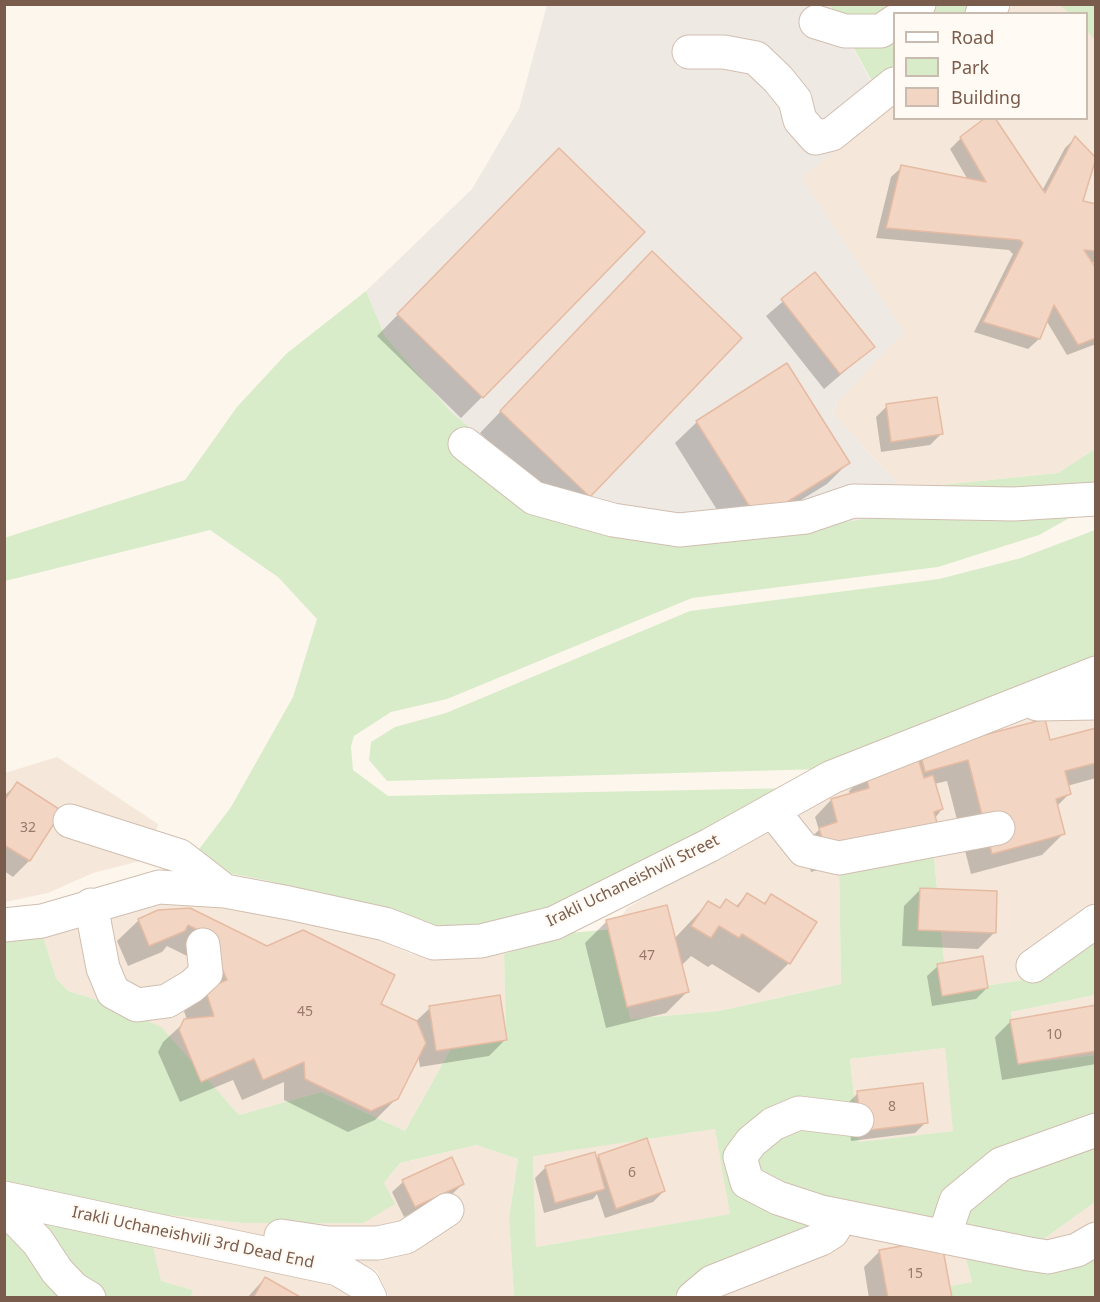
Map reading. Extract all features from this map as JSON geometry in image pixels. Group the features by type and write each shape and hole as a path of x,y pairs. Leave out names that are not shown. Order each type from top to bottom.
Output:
{"street":[{"path":"816,22 845,31 881,31 893,23"},
{"path":"689,52 724,52 756,58 778,79 795,100 800,120 816,138 832,134 893,85"},
{"path":"465,444 534,498 613,520 679,530 806,517 853,501 1014,504 1095,499"},
{"name":"Irakli Uchaneishvili Street","path":"4,925 42,921 92,904 159,887 225,891 385,924 434,943 481,941 554,923 831,777 1095,673"},
{"path":"1017,705 1095,703"},
{"path":"772,810 804,850 839,858 998,828"},
{"path":"70,820 180,856 225,891"},
{"path":"92,904 103,968 113,992 137,1005 167,1001 192,987 206,973 203,945"},
{"path":"1033,966 1095,921"},
{"path":"857,1120 799,1113 773,1124 751,1142 740,1158 747,1182 778,1198 842,1216 1029,1254 1048,1257 1077,1250 1095,1239"},
{"path":"944,1237 956,1201 1001,1164 1095,1130"},
{"name":"Irakli Uchaneishvili 3rd Dead End","path":"4,1198 338,1269 363,1284 370,1298"},
{"path":"130,1225 184,1223 328,1243 378,1244 406,1237 447,1210"},
{"path":"4,1212 14,1217 38,1242 57,1271 74,1289 89,1298"},
{"path":"693,1298 712,1282 821,1239 832,1232 842,1216"}],"shaded area":[{"path":"547,5 830,5 886,109 802,178 904,332 838,401 833,413 902,489 893,514 803,529 578,522 523,470 452,413 385,336 366,291 472,189 519,109"},
{"path":"1014,5 1095,5 1095,449 1058,473 902,489 833,413 838,401 802,177 893,103 893,120 1088,120 1088,12 1004,12"},
{"path":"1095,710 1095,912 1035,978 947,992 933,847 812,846 792,817 847,783 1025,711"},
{"path":"57,757 158,824 148,859 93,873 48,893 5,902 5,773"},
{"path":"768,828 839,865 841,984 719,1011 629,1019 614,929 627,908"},
{"path":"189,898 365,933 411,954 443,957 504,954 506,1034 453,1045 405,1131 321,1092 239,1115 223,1097 110,1004 68,991 56,978 43,936 122,911"},
{"path":"1095,995 1095,1055 1018,1064 1011,1012"},
{"path":"945,1048 954,1131 859,1142 850,1059"},
{"path":"715,1129 731,1214 536,1247 533,1155"},
{"path":"476,1145 518,1159 509,1217 514,1297 389,1297 377,1271 335,1250 251,1242 148,1213 242,1223 363,1223 384,1183 400,1163"},
{"path":"1095,1202 1095,1249 1034,1246"},
{"path":"855,1227 963,1247 972,1282 911,1293 912,1297 710,1298 848,1239"},
{"path":"152,1242 277,1266 349,1292 352,1297 190,1297 193,1290 160,1281"}],"green space":[{"path":"830,5 977,5 966,12 893,12 893,70 874,85"},
{"path":"1060,5 1095,5 1095,40 1088,32 1088,12 1068,12"},
{"path":"366,291 385,336 452,413 523,470 579,522 803,529 893,514 1080,512 1039,535 938,567 692,598 447,699 391,712 354,736 351,747 353,770 388,796 795,788 580,901 458,936 393,914 269,881 187,865 231,807 293,697 317,619 278,577 210,530 5,581 4,538 185,480 237,407 286,354"},
{"path":"1095,449 1095,492 902,489 1058,473"},
{"path":"1095,530 1095,663 823,769 387,781 369,760 371,742 395,727 446,713 690,611 939,579 1021,558"},
{"path":"933,847 947,992 1035,978 1095,933 1095,995 1011,1012 1018,1064 1095,1055 1095,1119 934,1226 817,1205 728,1154 828,1224 705,1273 673,1297 514,1297 509,1217 518,1159 476,1145 400,1163 384,1183 395,1204 363,1223 242,1223 148,1213 5,1184 4,940 43,936 56,978 68,991 110,1004 161,1027 239,1115 321,1092 405,1131 453,1045 506,1034 504,954 569,933 614,929 630,1019 719,1011 841,984 839,865","holes":["945,1048 953,1131 859,1142 850,1059","715,1129 730,1214 536,1247 533,1156"]},
{"path":"1095,1141 1095,1202 1034,1246 968,1233 959,1220 1001,1175"},
{"path":"4,1212 152,1242 161,1281 193,1290 190,1298 5,1297"},
{"path":"963,1247 1095,1249 1095,1297 912,1298 911,1293 972,1282"}],"building":[{"path":"982,120 996,120 1045,193 1075,136 1096,158 1083,201 1096,204 1096,251 1084,250 1096,268 1096,338 1078,345 1054,305 1040,339 983,322 1023,243 1020,240 886,228 901,165 986,182 960,137"},
{"path":"559,148 645,232 483,398 397,314"},
{"path":"652,251 742,338 590,497 500,411"},
{"path":"815,272 875,347 840,374 781,299"},
{"path":"787,363 850,463 758,520 696,421"},
{"path":"937,397 943,434 891,442 886,404"},
{"path":"1045,719 1050,740 1096,728 1096,763 1065,771 1071,794 1056,799 1065,834 992,854 968,760 925,772 920,752"},
{"path":"918,758 924,778 933,775 943,809 934,812 937,823 827,856 819,828 837,822 831,799 869,788 865,773"},
{"path":"17,782 62,811 30,861 4,845 4,801"},
{"path":"920,888 997,891 996,933 918,930"},
{"path":"747,893 765,904 771,894 817,922 790,964 742,934 739,938 719,926 711,938 691,926 708,901 720,908 726,899 738,907"},
{"path":"667,905 689,992 627,1007 606,920"},
{"path":"190,908 267,946 303,930 395,975 381,1004 417,1021 426,1043 398,1099 371,1111 305,1079 304,1062 263,1080 254,1059 201,1082 179,1030 184,1019 214,1016 205,989 227,980 208,935 188,925 185,931 149,946 138,919 158,910"},
{"path":"983,956 988,988 942,996 937,964"},
{"path":"500,995 507,1040 436,1051 429,1006"},
{"path":"1096,1005 1096,1051 1018,1064 1010,1020"},
{"path":"923,1083 928,1123 862,1131 857,1091"},
{"path":"647,1138 665,1191 616,1209 598,1155"},
{"path":"595,1152 605,1189 555,1203 545,1166"},
{"path":"452,1157 464,1184 415,1207 402,1180"},
{"path":"941,1239 952,1298 888,1298 879,1250"},
{"path":"265,1277 302,1298 253,1298"}]}
